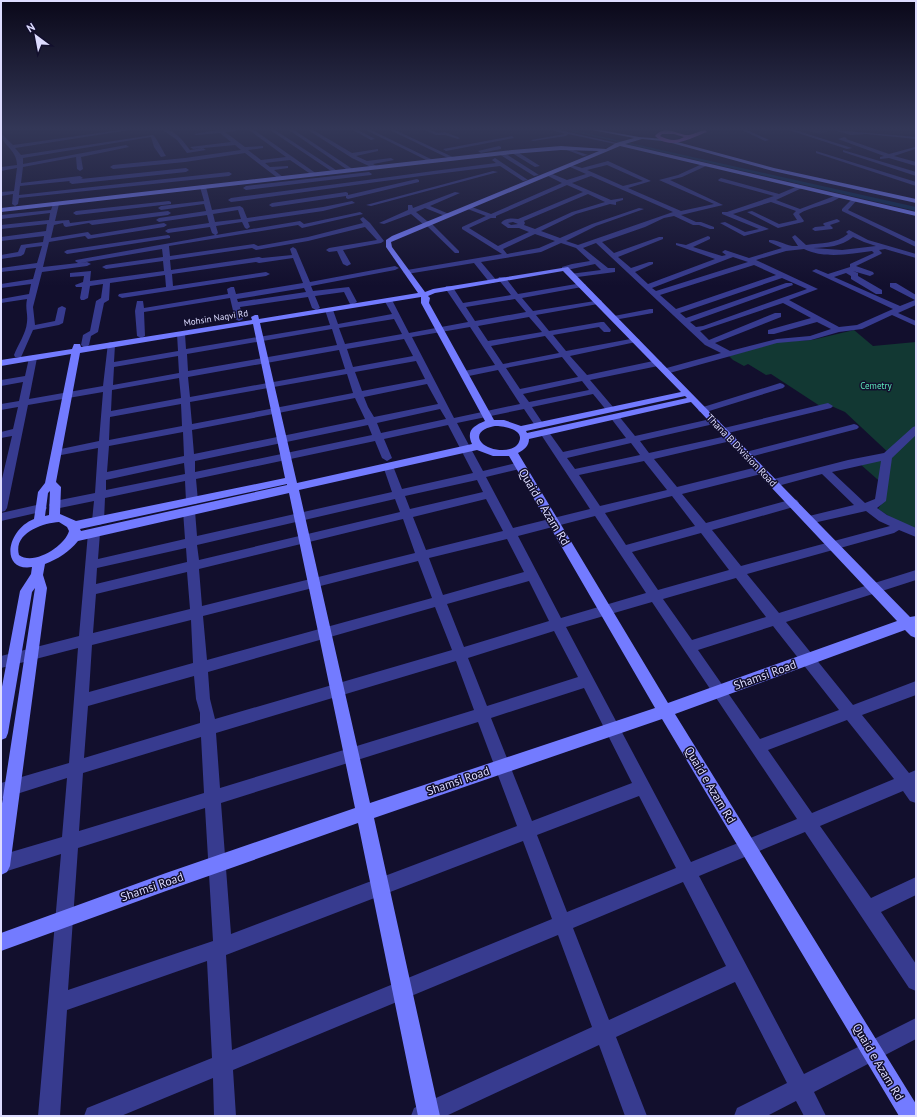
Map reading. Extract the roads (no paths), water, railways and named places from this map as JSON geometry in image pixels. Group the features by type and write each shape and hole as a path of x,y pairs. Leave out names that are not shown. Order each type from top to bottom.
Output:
{"street":[{"path":"14,209 18,185 46,182"},
{"path":"114,198 115,182"},
{"path":"1,194 16,195 150,182"},
{"path":"189,182 190,189"},
{"path":"245,185 260,182"},
{"path":"1,216 114,198 203,187 282,182"},
{"path":"337,182 376,236 381,240 381,245 391,262 403,274"},
{"path":"67,252 130,242 167,231 245,220 346,194 369,182"},
{"path":"388,182 412,211 457,252"},
{"path":"272,205 392,187 409,182"},
{"path":"369,205 457,182"},
{"path":"520,182 394,236 388,242 389,247 403,274 415,292 426,298 425,303 488,418 505,422 523,433 690,396"},
{"path":"425,206 445,214 467,207 528,182"},
{"path":"568,182 651,221"},
{"path":"509,256 464,228 568,182"},
{"path":"610,182 677,213 695,224 699,223 712,228"},
{"path":"623,188 646,182"},
{"path":"578,247 643,226 651,221 677,213 720,205 669,182"},
{"path":"729,182 779,196"},
{"path":"779,182 916,214"},
{"path":"832,182 916,201"},
{"path":"245,185 249,198"},
{"path":"203,187 239,320"},
{"path":"727,214 772,200 800,187"},
{"path":"519,224 588,192"},
{"path":"382,223 457,193"},
{"path":"231,200 346,194"},
{"path":"130,242 129,218 133,196"},
{"path":"750,212 778,226 801,221 796,214 800,211 814,207 839,196"},
{"path":"498,249 574,213 621,199"},
{"path":"772,200 800,211"},
{"path":"854,200 844,210 916,245"},
{"path":"150,209 207,202"},
{"path":"76,214 169,203"},
{"path":"1,210 56,207"},
{"path":"18,355 30,328 32,320 29,313 29,307 56,207"},
{"path":"467,207 519,224 535,232 578,247 607,271"},
{"path":"686,246 708,238 699,232 724,224 744,234 766,229 712,207"},
{"path":"157,220 240,208 249,232"},
{"path":"403,274 541,250 594,224 641,209"},
{"path":"1,227 67,221 66,225 168,213"},
{"path":"106,267 220,250 254,246 256,248 272,237 300,224 302,226 360,214"},
{"path":"262,215 272,237"},
{"path":"837,221 826,224 830,228 815,229 840,242"},
{"path":"858,224 867,221"},
{"path":"329,250 381,240 387,235 426,223"},
{"path":"759,226 772,223"},
{"path":"78,260 165,247 165,245 249,232 290,242 368,224"},
{"path":"1,239 48,239 88,234 88,236 129,230 167,231"},
{"path":"656,294 752,261 772,252 844,241 850,233 884,247 916,256"},
{"path":"795,237 803,247 821,252 884,247"},
{"path":"613,256 661,238"},
{"path":"1,256 20,254 23,246 48,239"},
{"path":"597,241 708,343 730,354"},
{"path":"771,241 790,249"},
{"path":"290,242 316,308"},
{"path":"678,244 724,255"},
{"path":"165,247 170,288"},
{"path":"339,248 347,264"},
{"path":"850,269 852,265 879,253 873,249"},
{"path":"648,287 724,255 734,254 814,289 705,328 694,330"},
{"path":"82,285 224,264 296,256"},
{"path":"95,1116 809,823 913,785 851,712 740,572 674,492 613,413 547,333 516,296 476,261"},
{"path":"139,311 307,285 391,262"},
{"path":"596,262 572,266 569,273 628,269 651,263"},
{"path":"1,270 96,263"},
{"path":"838,273 817,268 829,276 871,296 916,324"},
{"path":"850,269 855,275 854,277 880,293 871,296"},
{"path":"829,276 850,269 870,274"},
{"path":"73,275 88,273 82,285 84,298"},
{"name":"Mohsin Naqvi Rd","path":"1,363 33,358 79,347 111,345 181,334 316,308 415,292 433,291 497,280 569,273"},
{"name":"Thana B Division Road","path":"569,273 666,371 874,589 913,626"},
{"path":"122,296 266,274"},
{"path":"675,312 782,275"},
{"path":"140,276 139,311 141,336"},
{"path":"1,286 37,281"},
{"path":"39,522 43,492 50,484 67,396 79,347 88,335 94,332 100,301 105,300 106,281"},
{"path":"460,306 582,285"},
{"path":"685,321 789,285"},
{"path":"893,285 916,298"},
{"path":"235,305 346,288 353,302"},
{"path":"449,288 517,392 719,692 916,981"},
{"name":"Mohsin Naqvi Rd","path":"1,358 79,347 239,320 329,310 388,300 415,292"},
{"path":"1,301 33,296"},
{"path":"388,300 451,422 470,444 479,475 815,1116"},
{"path":"783,300 838,330"},
{"path":"1,407 598,302"},
{"path":"666,371 777,341 811,338 838,330 859,327 916,302"},
{"path":"30,328 59,323 62,308"},
{"path":"329,310 363,407 371,420 388,462 406,514 636,1116"},
{"path":"614,318 650,311"},
{"path":"708,343 778,315"},
{"path":"109,365 396,316"},
{"path":"256,319 365,813 402,990 426,1115 739,970"},
{"path":"771,332 817,319"},
{"path":"486,344 601,324 607,330"},
{"path":"181,334 191,477 191,542 203,700 207,714 217,864 222,1064 225,1116"},
{"path":"464,374 636,340"},
{"path":"49,1116 91,565 100,496 111,345"},
{"path":"1,508 6,463 18,432 33,358"},
{"path":"106,415 418,358"},
{"path":"517,392 658,363"},
{"path":"1,383 29,378"},
{"path":"56,453 430,381"},
{"path":"703,410 780,386"},
{"path":"55,506 451,422 488,418 527,406 595,391"},
{"path":"101,477 443,406"},
{"path":"573,474 647,457 828,406"},
{"path":"470,444 478,429 488,418"},
{"path":"561,456 714,421"},
{"path":"746,455 854,427"},
{"path":"774,483 887,456 892,453 916,429"},
{"path":"1,434 18,432"},
{"path":"91,565 479,475 516,459 524,443 523,433"},
{"path":"1,733 8,660 26,591 38,568 48,559 64,550 74,532 470,444 488,452 516,459"},
{"path":"809,520 865,507 880,501 887,456"},
{"name":"Quaid e Azam Rd","path":"516,459 748,848 911,1116"},
{"path":"8,660 86,642 761,470"},
{"path":"824,470 865,507 897,526 916,533"},
{"path":"50,484 56,487 54,518"},
{"path":"90,591 489,494"},
{"path":"624,550 793,503"},
{"path":"1,517 41,508"},
{"path":"8,548 24,529 39,522 54,518 61,518 69,521 74,532"},
{"path":"7,789 338,689 832,545 894,529 897,526"},
{"path":"1,543 8,548 13,557 19,561 28,563 38,568"},
{"path":"38,568 41,588 32,654 7,789 1,865 587,681"},
{"path":"81,701 532,575"},
{"path":"689,647 916,575"},
{"name":"Shamsi Road","path":"1,942 217,864 666,711 809,659 913,626"},
{"path":"757,747 916,688"},
{"path":"57,1004 219,948 642,787"},
{"path":"868,909 916,886"},
{"path":"745,1116 916,1028"}],"waterway":[{"path":"798,182 916,209"}],"park label":[{"name":"Cemetry","path":"876,386"}]}
